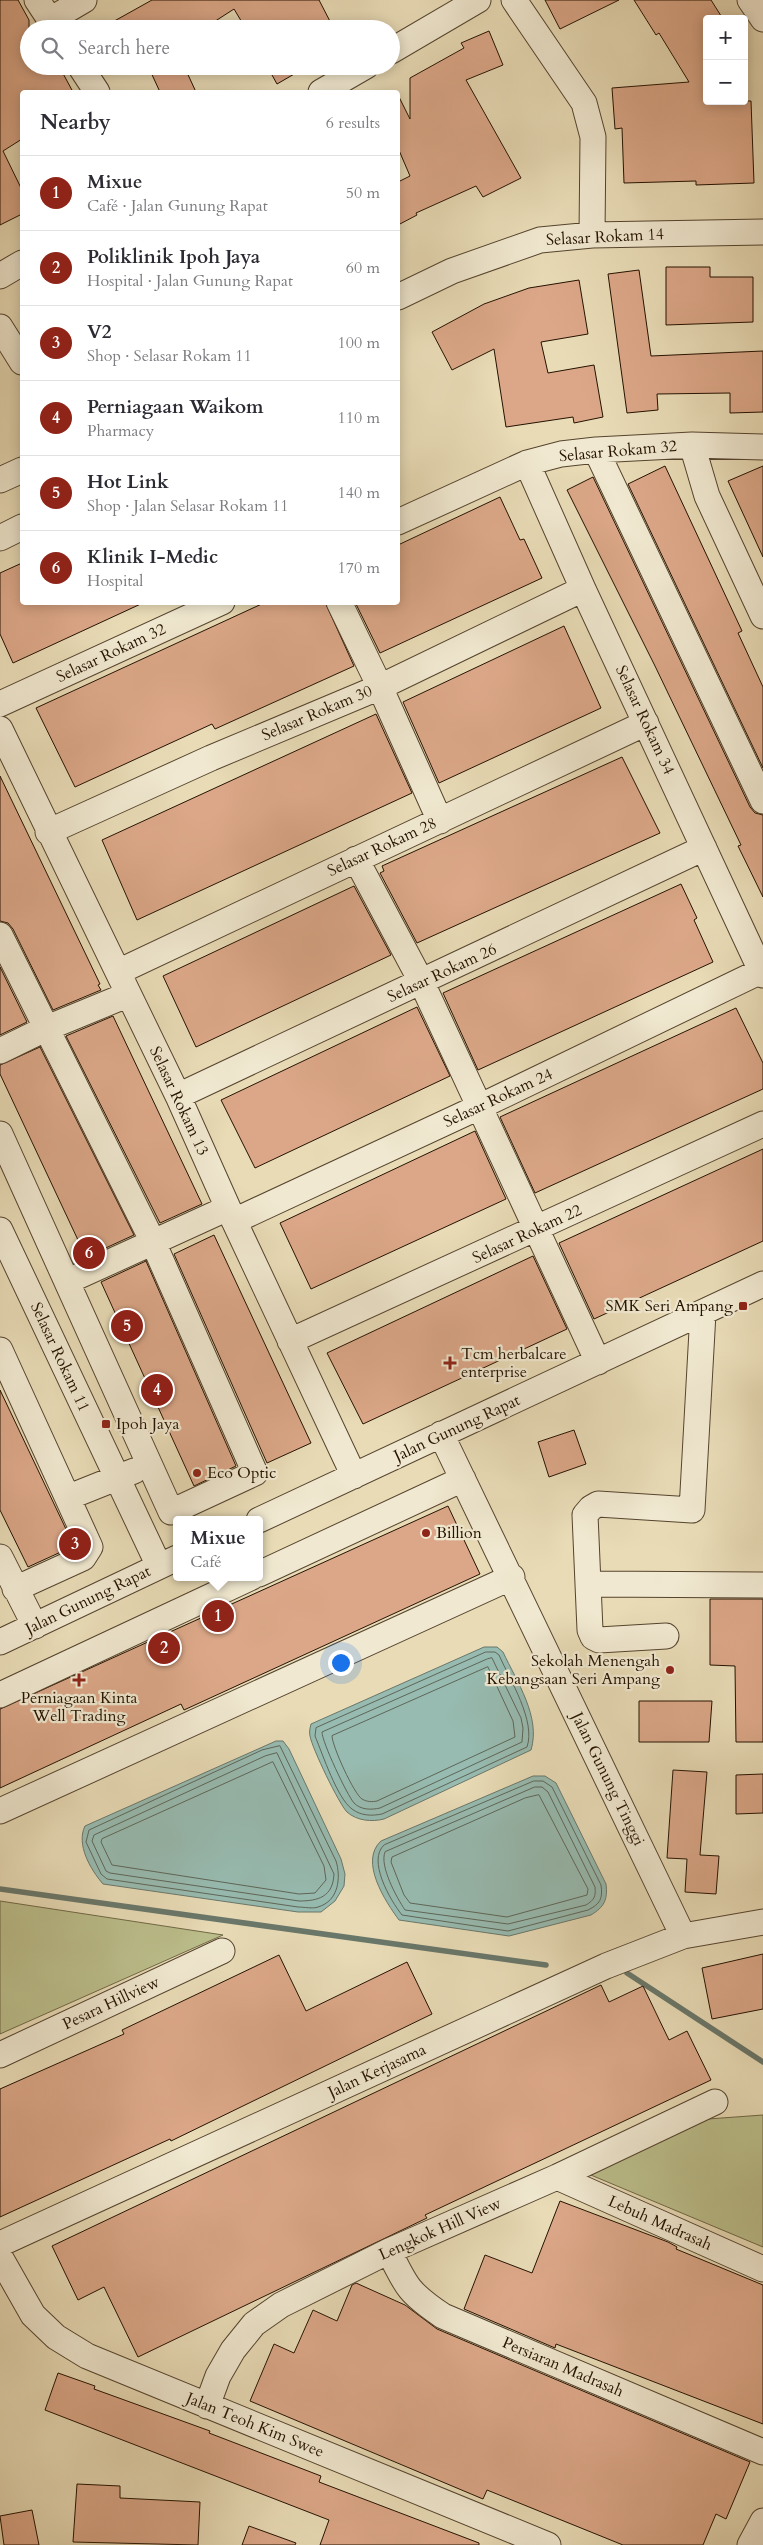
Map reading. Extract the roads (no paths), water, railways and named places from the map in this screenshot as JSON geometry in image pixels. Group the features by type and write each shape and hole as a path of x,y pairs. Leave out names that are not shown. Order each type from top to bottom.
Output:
{"street":[{"path":"48,16 84,0"},
{"path":"400,46 478,0"},
{"path":"514,0 584,103 593,137 592,235"},
{"path":"750,0 763,19"},
{"path":"86,75 96,90"},
{"path":"324,90 350,75"},
{"name":"Selasar Rokam 14","path":"400,296 452,271 540,240 592,235 763,232"},
{"path":"0,276 20,264"},
{"path":"0,327 20,359"},
{"path":"692,445 707,496 763,616"},
{"name":"Selasar Rokam 32","path":"400,521 527,464 562,454 596,450 692,445 763,447"},
{"path":"596,450 763,801"},
{"name":"Selasar Rokam 34","path":"527,464 583,589 762,973"},
{"path":"0,480 20,471"},
{"path":"0,538 20,529"},
{"name":"Selasar Rokam 30","path":"48,832 210,758 380,687 583,589"},
{"name":"Selasar Rokam 32","path":"0,704 215,605"},
{"path":"340,605 380,687 440,821"},
{"name":"Selasar Rokam 28","path":"118,972 646,723"},
{"name":"Selasar Rokam 13","path":"0,729 48,832 178,1096 354,1476"},
{"name":"Selasar Rokam 26","path":"178,1096 704,848"},
{"path":"356,859 422,982 598,1362"},
{"path":"0,935 153,1242 255,1473 171,1512 0,1134"},
{"name":"Selasar Rokam 24","path":"68,1282 153,1242 231,1214 479,1107 762,973"},
{"path":"0,1051 47,1028 128,995"},
{"name":"Selasar Rokam 22","path":"290,1341 537,1230 763,1124"},
{"name":"Selasar Rokam 11","path":"0,1230 118,1478 168,1562"},
{"name":"Jalan Gunung Rapat","path":"263,1518 763,1284"},
{"path":"666,1636 599,1640 593,1637 590,1630 590,1584 585,1516 591,1508 598,1504 692,1510 703,1312"},
{"path":"0,1350 69,1497 90,1547 83,1558 15,1589"},
{"name":"Jalan Gunung Tinggi","path":"441,1434 512,1577 683,1936"},
{"path":"69,1497 150,1464"},
{"path":"263,1572 463,1479"},
{"path":"0,1557 35,1626"},
{"name":"Jalan Gunung Rapat","path":"0,1642 168,1562"},
{"path":"0,1811 512,1577"},
{"path":"0,1695 243,1581"},
{"path":"590,1584 763,1585"},
{"name":"Jalan Kerjasama","path":"0,2244 606,1966 683,1936 763,1922"},
{"name":"Pesara Hillview","path":"0,2055 222,1951"},
{"name":"Lengkok Hill View","path":"207,2406 218,2376 233,2350 254,2324 280,2305 389,2251 716,2102"},
{"name":"Lebuh Madrasah","path":"557,2176 763,2269"},
{"name":"Persiaran Madrasah","path":"389,2251 401,2278 415,2298 443,2316 763,2452"},
{"name":"Jalan Teoh Kim Swee","path":"0,2257 33,2315 56,2337 87,2356 548,2545"},
{"path":"750,2545 763,2521"}],"water":[{"path":"484,1647 497,1647 503,1652 521,1687 533,1725 531,1750 384,1819 365,1820 347,1812 332,1788 316,1752 310,1734 311,1724"},
{"path":"276,1741 283,1741 289,1749 341,1859 345,1874 344,1886 335,1901 321,1912 298,1912 103,1884 98,1878 89,1864 83,1848 82,1841 85,1826"},
{"path":"533,1776 545,1776 556,1783 606,1884 606,1899 599,1909 591,1915 509,1936 399,1920 381,1892 373,1870 375,1849 381,1841"}],"waterway":[{"path":"0,1889 546,1965"},
{"path":"627,1973 763,2062"}],"place":[{"name":"Klinik I-Medic","path":"89,1253"},
{"name":"SMK Seri Ampang","path":"743,1306"},
{"name":"Hot Link","path":"127,1326"},
{"name":"Tcm herbalcare enterprise","path":"450,1363"},
{"name":"Perniagaan Waikom","path":"157,1390"},
{"name":"Ipoh Jaya","path":"106,1424"},
{"name":"Eco Optic","path":"197,1473"},
{"name":"Billion","path":"426,1533"},
{"name":"V2","path":"75,1544"},
{"name":"Mixue","path":"218,1616"},
{"name":"Poliklinik Ipoh Jaya","path":"164,1648"},
{"name":"Sekolah Menengah Kebangsaan Seri Ampang","path":"670,1670"},
{"name":"Perniagaan Kinta Well Trading","path":"79,1680"}]}
